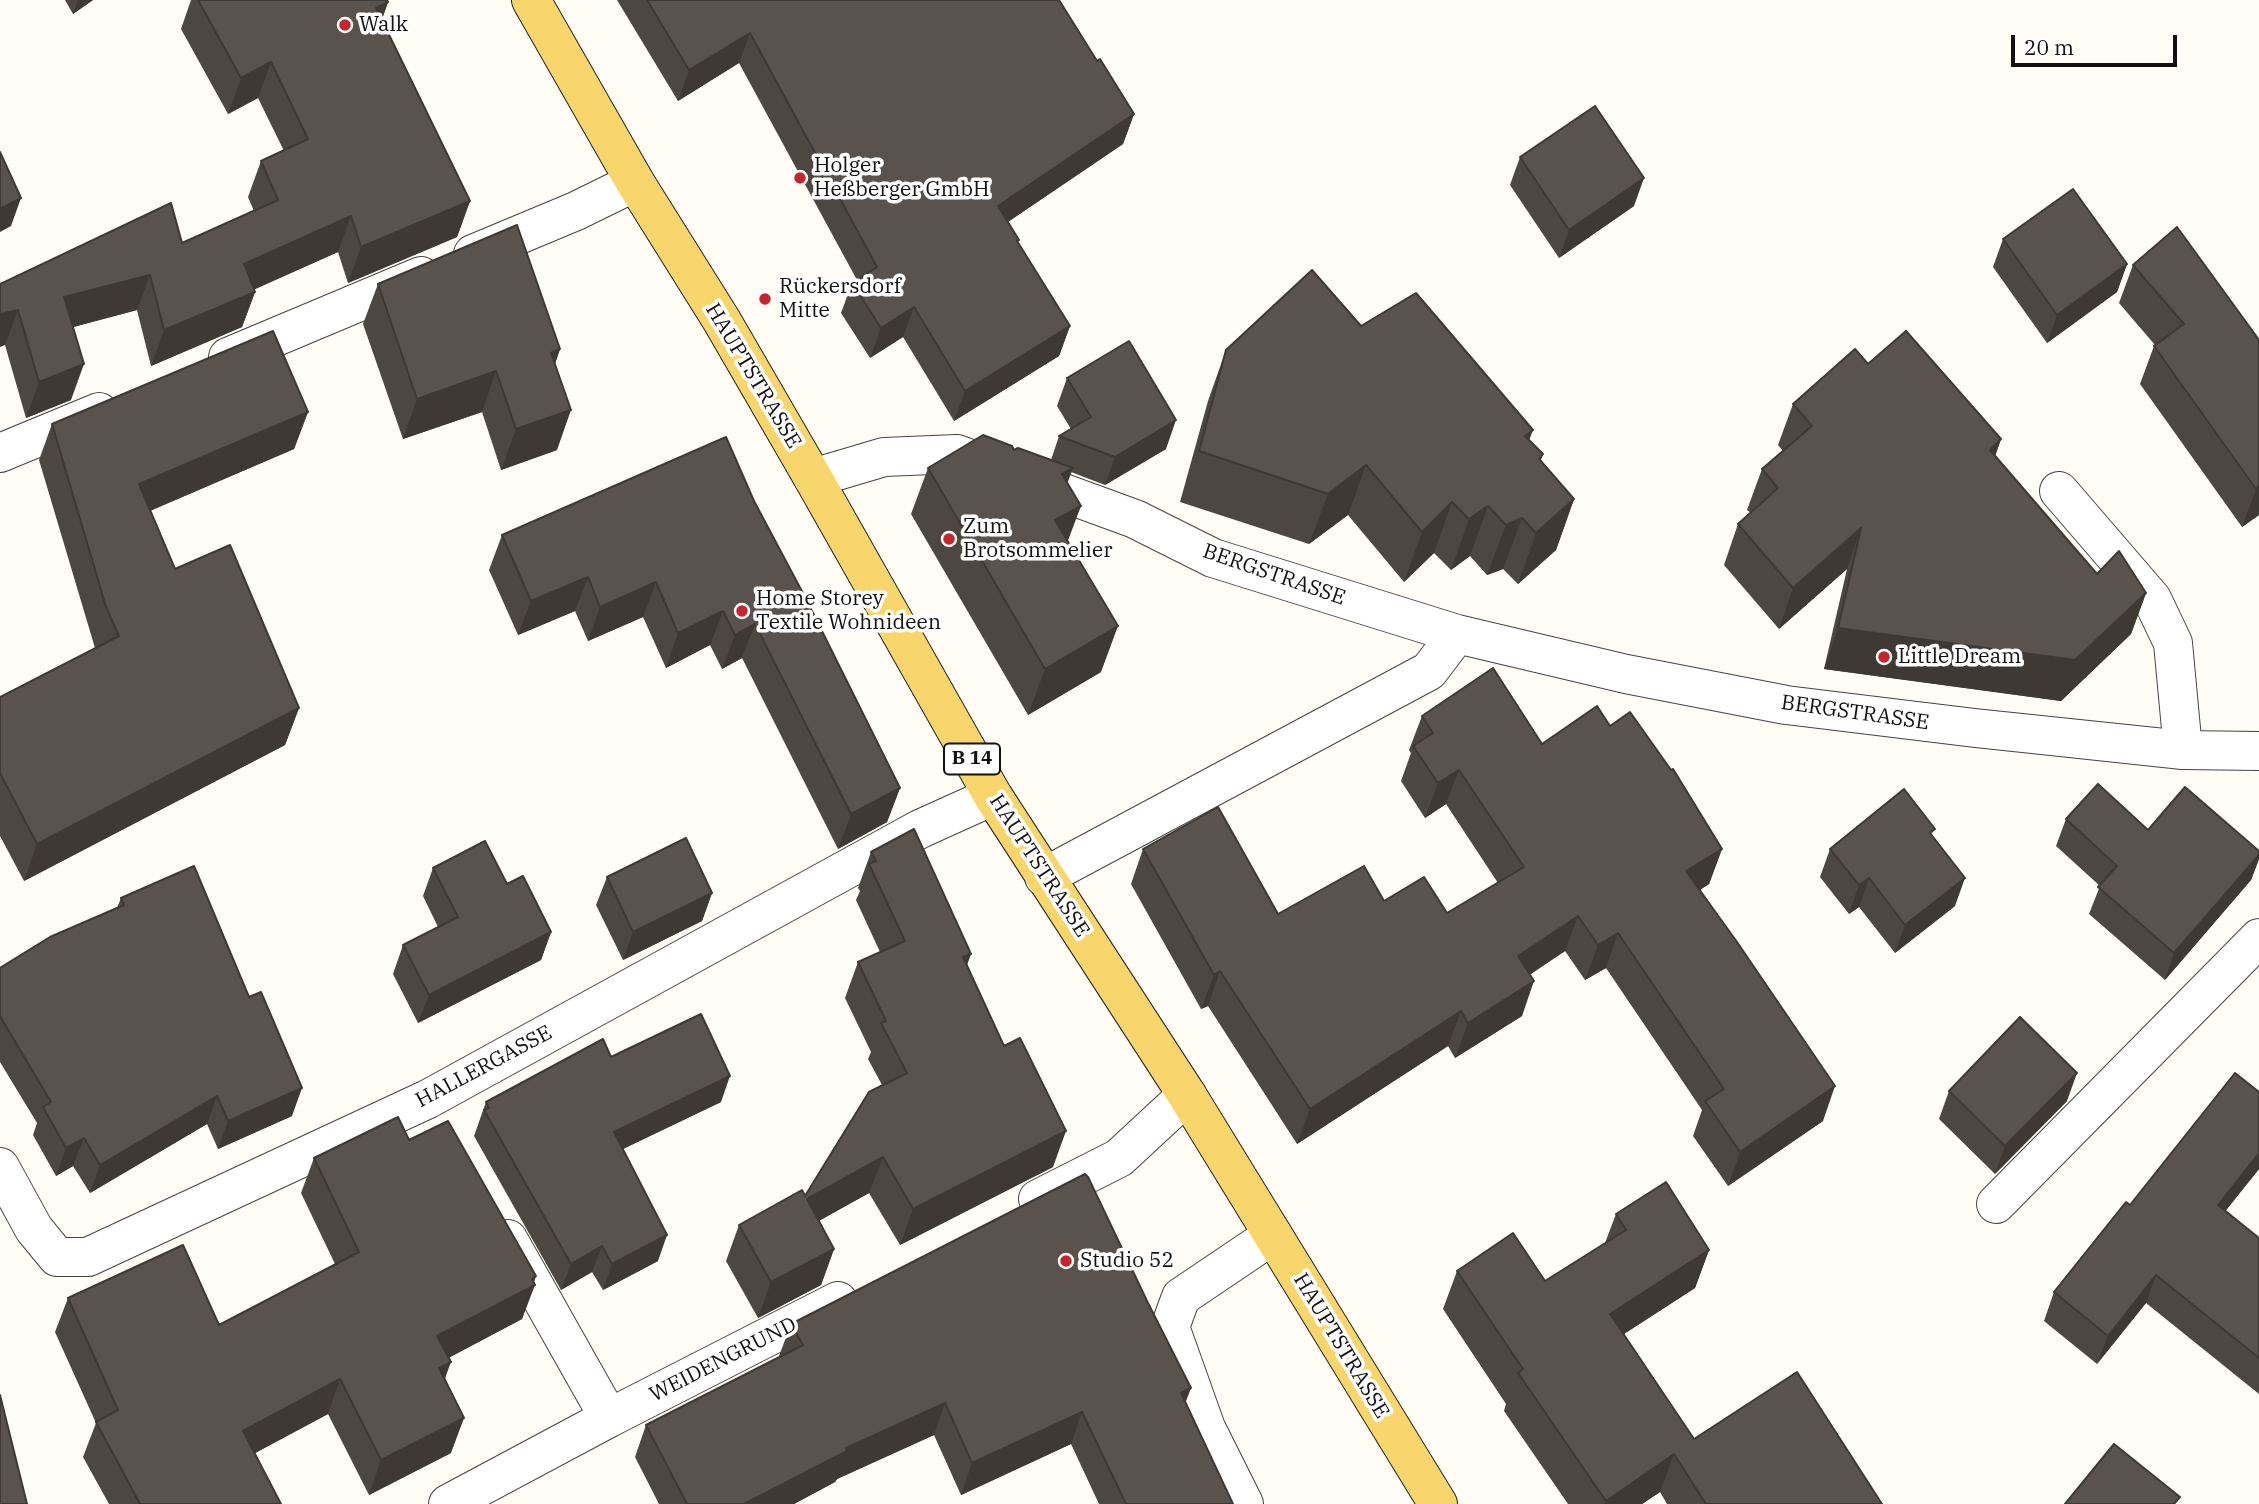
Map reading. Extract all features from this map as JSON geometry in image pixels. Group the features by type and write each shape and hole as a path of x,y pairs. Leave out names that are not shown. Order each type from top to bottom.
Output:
{"main road":[{"name":"HAUPTSTRASSE","path":"531,0 635,182 722,321 993,796 1187,1095 1438,1504"}],"street":[{"path":"192,372 576,211 635,182"},
{"path":"0,453 128,399"},
{"name":"BERGSTRASSE","path":"813,478 884,457 957,454 1135,519 1213,558 1457,634 1626,674 1786,705 1962,727 2183,750 2259,751"},
{"path":"2060,491 2152,599 2173,643 2183,750"},
{"path":"1044,877 1429,671 1457,634"},
{"name":"HALLERGASSE","path":"0,1167 34,1229 57,1257 88,1257 428,1099 920,829 993,796"},
{"path":"1996,1204 2259,938"},
{"path":"1007,1215 1119,1158 1187,1095"},
{"path":"428,1099 448,1134"},
{"path":"488,1205 609,1418"},
{"path":"1244,1504 1206,1428 1170,1327 1181,1297 1273,1235"},
{"name":"WEIDENGRUND","path":"448,1504 870,1284"}],"building":[{"path":"198,0 387,0 388,2 376,8 470,201 361,247 351,216 244,264 255,292 164,330 150,275 64,297 84,364 39,382 18,310 0,314 0,284 171,203 182,243 278,200 261,161 308,139 271,62 241,78"},
{"path":"647,0 1059,0 1134,114 998,206 1070,326 965,391 914,307 881,328 852,283 877,267 750,33 689,70"},
{"path":"1595,106 1644,178 1569,230 1520,157"},
{"path":"0,152 21,198 0,209"},
{"path":"2073,189 2127,264 2057,315 2003,239"},
{"path":"517,225 560,349 551,353 571,410 516,429 496,371 417,399 378,284"},
{"path":"2177,227 2259,340 2259,486 2256,489 2154,346 2184,324 2133,265"},
{"path":"1312,270 1361,326 1416,293 1533,430 1525,436 1543,454 1539,459 1574,499 1536,533 1522,518 1506,525 1488,506 1469,519 1452,502 1422,532 1366,465 1328,494 1199,451 1226,350"},
{"path":"273,331 308,412 139,484 175,569 230,545 299,708 37,844 0,773 0,697 119,636 106,607 52,424"},
{"path":"1906,331 2001,439 1990,450 2097,574 2119,551 2146,593 2075,660 1838,628 1861,528 1793,588 1738,524 1778,488 1762,469 1812,426 1793,404 1855,349 1868,364"},
{"path":"1129,341 1176,420 1115,457 1059,436 1091,417 1067,378"},
{"path":"983,435 1012,446 1014,450 1018,448 1073,468 1062,474 1081,506 1055,520 1118,626 1045,669 928,468"},
{"path":"726,437 754,501 900,788 851,814 755,624 735,635 723,611 678,633 656,582 600,607 588,577 531,601 502,535"},
{"path":"1493,668 1542,744 1597,706 1610,726 1630,712 1671,770 1673,769 1722,849 1686,871 1835,1086 1740,1152 1705,1101 1724,1089 1618,933 1598,945 1578,916 1518,956 1534,981 1468,1023 1461,1011 1310,1109 1220,971 1214,975 1143,849 1218,807 1278,914 1364,866 1384,901 1424,877 1447,913 1524,867 1459,770 1438,783 1413,746 1433,733 1422,716"},
{"path":"2098,784 2148,830 2185,787 2259,851 2259,855 2174,953 2098,887 2117,866 2066,819"},
{"path":"1904,789 1935,829 1930,833 1965,878 1905,925 1869,878 1859,885 1830,849"},
{"path":"914,829 971,954 963,957 1004,1046 1020,1038 1066,1131 913,1209 883,1157 807,1199 834,1249 771,1282 739,1225 802,1190 805,1196 869,1092 907,1073 881,1023 886,1021 858,962 905,941 869,864 876,861 871,852"},
{"path":"686,838 712,893 633,932 607,877"},
{"path":"485,841 507,884 523,876 551,932 429,995 403,945 458,917 433,868"},
{"path":"194,866 249,997 261,992 302,1088 228,1121 217,1096 100,1165 84,1138 66,1148 43,1107 51,1102 0,1016 0,968 50,937 124,905 121,898"},
{"path":"701,1014 730,1076 614,1132 667,1235 612,1264 602,1246 571,1264 484,1110 489,1108 486,1102 603,1039 611,1057"},
{"path":"2020,1017 2077,1073 2005,1146 1949,1091"},
{"path":"2235,1073 2259,1092 2259,1153 2218,1205 2259,1238 2259,1358 2156,1275 2108,1336 2054,1292 2126,1202 2130,1205"},
{"path":"398,1117 409,1140 448,1121 536,1276 532,1279 535,1285 437,1336 451,1362 439,1368 464,1418 381,1460 340,1379 243,1431 281,1504 140,1504 96,1422 118,1410 68,1298 183,1245 219,1325 359,1252 314,1158"},
{"path":"1085,1174 1191,1388 1181,1393 1233,1504 1126,1504 1082,1412 972,1463 945,1403 846,1448 847,1451 744,1504 687,1504 646,1425 803,1345 791,1324"},
{"path":"1666,1182 1709,1250 1610,1314 1694,1439 1797,1372 1882,1504 1706,1504 1674,1454 1606,1501 1518,1373 1523,1369 1457,1271 1513,1233 1545,1281 1626,1230 1616,1214"},
{"path":"0,1395 27,1504 0,1504"},
{"path":"2114,1444 2180,1497 2174,1504 2065,1504"}],"place":[{"name":"Walk","path":"345,25"},
{"name":"Holger Heßberger GmbH","path":"800,178"},
{"name":"Rückersdorf Mitte","path":"765,299"},
{"name":"Zum Brotsommelier","path":"949,539"},
{"name":"Home Storey Textile Wohnideen","path":"742,611"},
{"name":"Little Dream","path":"1884,657"},
{"name":"Studio 52","path":"1066,1261"}]}
